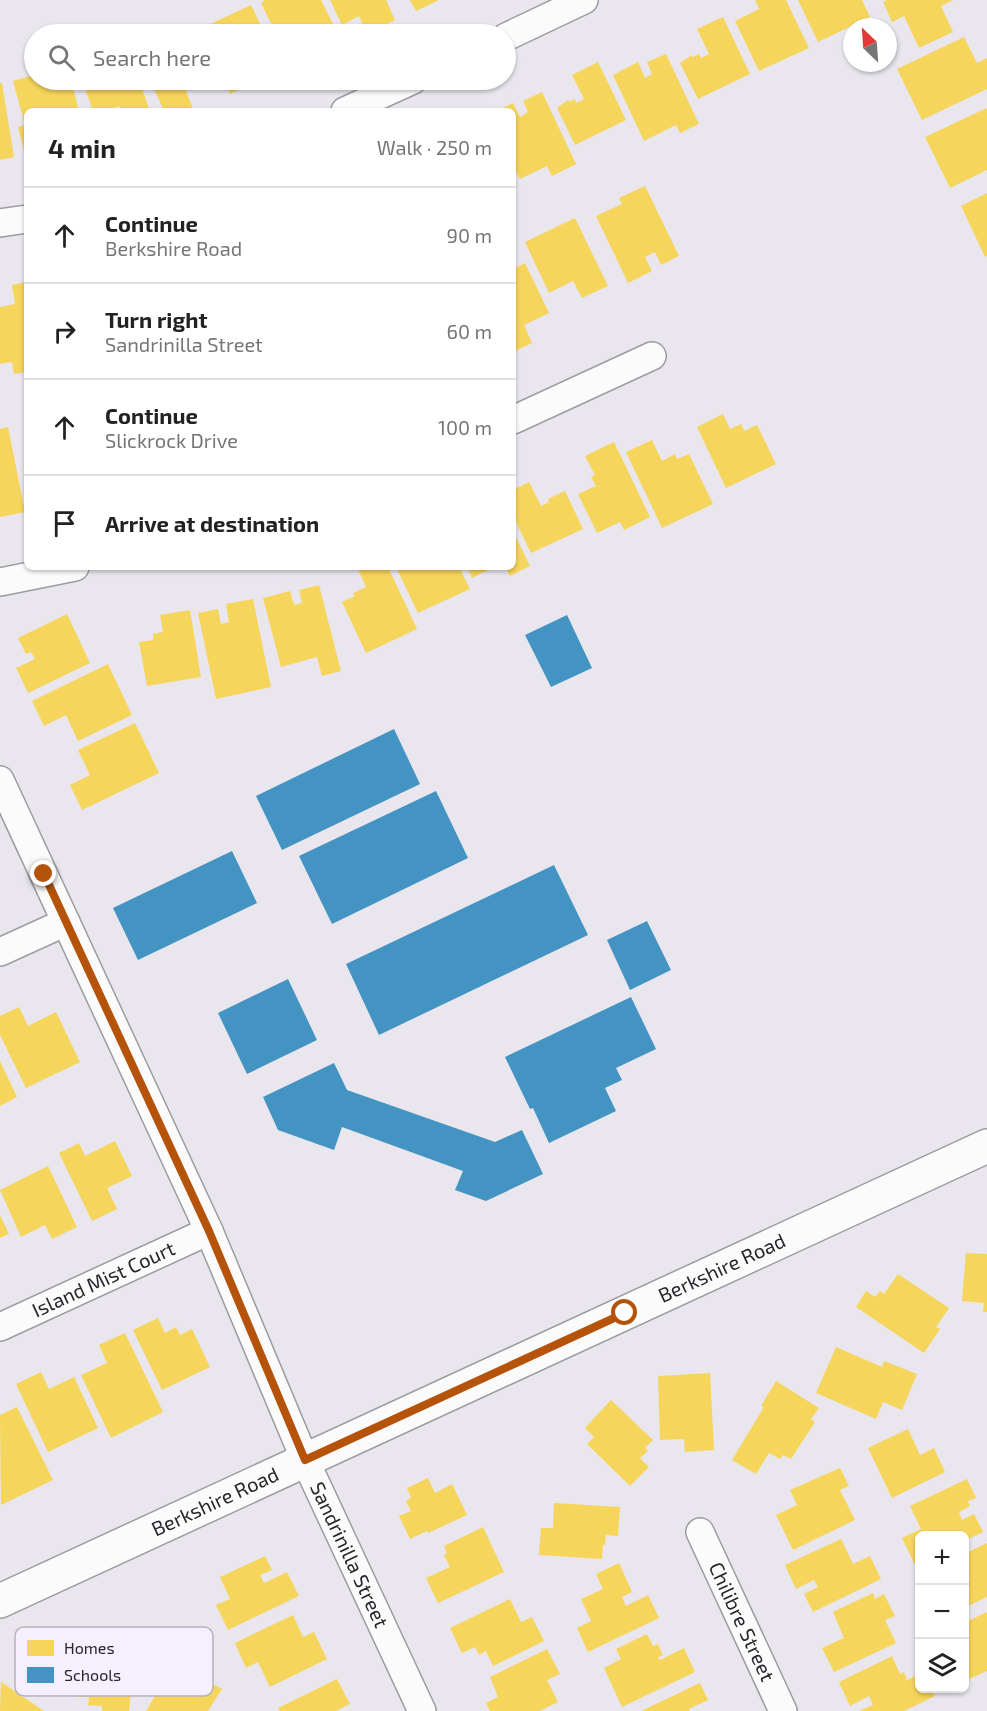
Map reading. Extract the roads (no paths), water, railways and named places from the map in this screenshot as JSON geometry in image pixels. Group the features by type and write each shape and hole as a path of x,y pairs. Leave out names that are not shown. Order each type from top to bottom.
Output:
{"street":[{"path":"516,31 584,0"},
{"path":"352,108 391,90"},
{"path":"0,223 24,219"},
{"path":"516,419 652,356"},
{"path":"0,582 60,570"},
{"name":"Sandrinilla Street","path":"0,780 209,1231 305,1460 422,1711"},
{"path":"0,952 66,922"},
{"name":"Berkshire Road","path":"0,1601 987,1146"},
{"name":"Island Mist Court","path":"0,1327 209,1231"},
{"name":"Chilibre Street","path":"700,1532 783,1711"}]}
